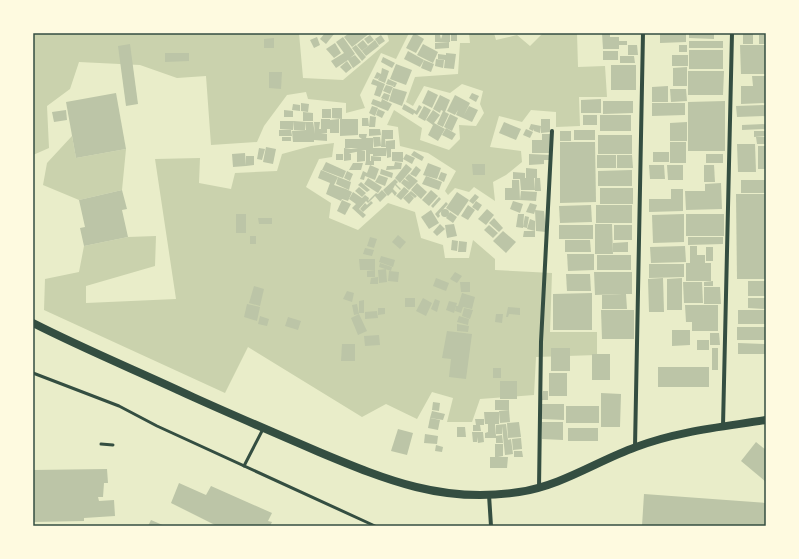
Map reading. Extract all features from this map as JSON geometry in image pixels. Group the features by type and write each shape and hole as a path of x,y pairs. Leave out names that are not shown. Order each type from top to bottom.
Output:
{"main road":[{"path":"33,323 70,342 263,429 380,477 414,488 445,493 489,496 539,488 635,447 671,436 723,426 766,420"}],"street":[{"path":"635,447 643,33"},
{"path":"723,426 732,33"},
{"path":"539,488 541,342 552,131"},
{"path":"489,496 491,526"}],"lane":[{"path":"33,373 120,406 157,426 375,526"},
{"path":"244,466 263,429"},
{"path":"101,444 113,445"}],"green space":[{"path":"33,33 299,33 303,78 343,80 389,41 387,33 409,33 396,59 381,53 360,95 365,108 346,113 346,103 308,99 306,92 287,95 264,126 257,142 211,145 206,76 177,78 140,65 79,62 70,89 47,106 49,148 33,155"},
{"path":"469,33 494,33 496,40 517,35 530,46 543,33 577,33 578,67 605,66 607,97 579,97 580,126 556,127 556,112 531,110 522,122 499,116 490,147 521,151 522,162 506,175 493,182 495,201 474,187 469,192 455,188 448,195 445,191 456,171 428,153 400,146 398,127 387,125 394,110 422,128 420,140 449,150 460,139 459,125 476,126 484,113 480,104 483,91 462,84 450,93 424,86 413,106 406,102 415,77 458,74 460,43 470,43"},
{"path":"72,136 76,158 126,149 122,190 79,200 43,185 47,163"},
{"path":"334,143 332,157 319,159 306,187 331,203 329,218 358,230 388,203 415,212 421,238 443,245 445,258 469,258 473,240 495,259 495,270 552,273 550,332 597,332 597,355 536,357 534,395 480,399 472,422 447,422 453,398 432,392 417,419 386,404 362,417 248,347 225,393 44,310 45,279 79,272 84,246 128,237 156,236 155,266 86,286 86,303 176,299 155,159 200,158 199,183 231,189 235,173 277,171 282,154 311,146"}],"building":[{"path":"325,33 334,34 326,44 320,39"},
{"path":"349,33 370,33 352,47 344,37"},
{"path":"414,33 424,39 416,53 406,48"},
{"path":"443,33 450,33 450,42 435,42 435,35 440,35 441,39"},
{"path":"451,33 457,33 457,41 451,41"},
{"path":"602,33 610,33 610,37 619,37 619,41 627,41 627,45 619,45 619,49 603,49"},
{"path":"660,33 686,33 686,42 660,43"},
{"path":"689,33 714,33 714,39 689,38"},
{"path":"743,33 753,33 753,44 743,44"},
{"path":"370,35 374,40 368,44 364,39"},
{"path":"381,35 385,41 379,45 375,39"},
{"path":"759,35 766,35 766,44 759,44"},
{"path":"317,37 320,45 314,48 310,40"},
{"path":"343,37 355,54 350,58 355,55 361,62 353,68 348,60 336,68 331,61 344,53 336,42"},
{"path":"274,38 274,48 264,48 264,39"},
{"path":"363,40 368,46 362,51 357,45"},
{"path":"375,40 379,46 366,56 362,51"},
{"path":"689,41 723,41 723,48 689,48"},
{"path":"449,42 449,48 435,49 435,43"},
{"path":"335,43 341,53 334,58 326,49"},
{"path":"130,44 138,104 126,106 118,46"},
{"path":"423,44 438,52 433,63 417,55"},
{"path":"356,45 366,57 362,61 352,48"},
{"path":"628,45 637,45 638,55 628,55"},
{"path":"679,45 687,45 687,52 679,52"},
{"path":"740,45 766,45 766,74 741,74"},
{"path":"689,50 723,50 723,69 689,69"},
{"path":"408,51 424,60 420,67 404,59"},
{"path":"603,51 618,51 618,60 603,60"},
{"path":"165,53 189,53 189,61 165,62"},
{"path":"446,53 456,54 454,69 444,68 445,60 438,59 438,54 446,55"},
{"path":"672,55 688,55 688,66 672,66"},
{"path":"620,56 634,56 635,63 620,63"},
{"path":"383,57 395,63 392,68 381,62"},
{"path":"436,59 444,60 443,68 435,66"},
{"path":"424,60 434,64 431,72 421,68"},
{"path":"347,61 352,68 346,73 340,67"},
{"path":"396,64 412,70 406,85 390,79"},
{"path":"611,65 636,65 636,90 611,90"},
{"path":"687,67 687,86 673,86 673,68"},
{"path":"382,68 389,71 385,83 378,80 380,76 378,79 374,78 377,72 381,74"},
{"path":"688,71 724,71 723,95 688,95"},
{"path":"269,72 282,72 281,89 269,88"},
{"path":"752,76 766,76 766,103 741,104 741,86 753,86"},
{"path":"373,79 385,84 380,97 374,95 377,86 371,84"},
{"path":"388,79 397,83 395,87 393,87 394,84 393,86 386,84"},
{"path":"386,85 393,87 390,94 383,91"},
{"path":"668,86 668,102 652,102 652,87"},
{"path":"393,88 407,92 402,106 389,101"},
{"path":"670,89 686,89 687,101 671,102"},
{"path":"428,90 438,95 432,108 422,103"},
{"path":"116,93 126,149 76,158 66,102"},
{"path":"384,93 390,95 388,101 381,98"},
{"path":"472,93 479,96 476,102 469,98"},
{"path":"440,95 450,100 445,112 449,114 443,127 437,124 443,111 441,110 440,113 433,109"},
{"path":"455,95 470,103 464,115 469,106 478,110 472,122 456,115 458,110 455,115 447,111"},
{"path":"373,99 381,102 382,99 392,104 388,111 371,104"},
{"path":"601,99 601,113 581,113 581,100"},
{"path":"603,101 633,101 633,113 603,114"},
{"path":"725,101 725,151 688,151 688,102"},
{"path":"301,103 309,104 308,112 301,111"},
{"path":"652,103 685,103 685,115 652,116"},
{"path":"293,104 300,105 300,111 292,110"},
{"path":"404,104 416,111 419,105 422,107 417,115 414,113 413,115 402,109"},
{"path":"766,105 766,116 737,117 736,106"},
{"path":"372,106 378,108 375,116 369,113"},
{"path":"424,106 431,110 425,121 418,117"},
{"path":"332,108 342,108 342,119 332,118"},
{"path":"322,109 331,109 331,118 322,118"},
{"path":"378,109 385,112 382,118 376,115"},
{"path":"66,110 67,120 54,122 52,112"},
{"path":"284,110 293,111 293,117 284,117"},
{"path":"433,110 440,115 434,123 445,129 438,141 428,135 433,125 426,120"},
{"path":"303,112 313,113 313,121 303,121"},
{"path":"450,114 458,118 452,131 444,127"},
{"path":"583,115 597,115 597,125 583,125"},
{"path":"600,115 631,115 631,131 600,131"},
{"path":"370,116 376,117 375,127 369,127"},
{"path":"362,118 368,118 369,126 362,126"},
{"path":"321,119 330,119 330,129 321,129"},
{"path":"339,119 339,133 330,133 330,120"},
{"path":"340,119 358,119 358,135 340,136"},
{"path":"541,119 550,119 550,132 541,133"},
{"path":"280,121 294,121 293,130 280,129"},
{"path":"294,121 306,122 305,130 294,130"},
{"path":"306,122 313,122 315,134 314,122 320,122 319,129 327,129 327,133 321,134 327,134 327,141 314,140 314,142 293,142 292,131 306,130"},
{"path":"504,122 521,129 516,140 499,133"},
{"path":"687,122 687,141 670,141 670,123"},
{"path":"531,124 541,126 540,133 534,131 534,129 533,131 529,129"},
{"path":"766,124 766,129 742,130 742,125"},
{"path":"446,128 456,134 452,140 442,135"},
{"path":"369,129 380,129 381,135 369,136"},
{"path":"526,129 533,132 530,138 523,135"},
{"path":"279,130 291,130 292,136 279,136"},
{"path":"382,130 393,130 393,139 385,139 386,147 381,147"},
{"path":"574,130 595,130 595,140 574,140"},
{"path":"560,131 571,131 571,141 560,141"},
{"path":"754,131 766,131 766,136 754,137"},
{"path":"359,134 367,134 366,138 373,138 373,154 370,154 370,161 366,161 366,150 351,153 351,149 358,148 345,148 345,139 362,139 359,137"},
{"path":"542,134 551,134 550,153 532,153 532,140 542,140"},
{"path":"598,135 632,135 632,154 598,154"},
{"path":"282,137 291,137 291,141 282,141"},
{"path":"373,137 380,137 381,146 374,147"},
{"path":"756,137 766,137 766,144 757,144"},
{"path":"395,140 395,149 391,149 391,157 387,158 387,149 386,156 373,156 373,148 386,148 386,141"},
{"path":"560,142 595,142 596,202 560,203"},
{"path":"670,142 686,142 686,163 670,163"},
{"path":"737,144 755,144 756,172 738,172"},
{"path":"758,146 766,146 766,169 758,169"},
{"path":"266,147 276,149 273,164 263,162"},
{"path":"259,148 265,149 262,160 257,159"},
{"path":"344,148 351,149 351,153 349,153 351,154 351,160 344,161"},
{"path":"357,151 365,151 365,161 357,162"},
{"path":"414,151 424,157 422,161 411,155"},
{"path":"392,152 403,152 403,162 392,161"},
{"path":"653,152 669,152 669,162 653,162"},
{"path":"245,153 246,166 233,167 232,154"},
{"path":"336,154 343,154 343,160 336,160"},
{"path":"406,154 415,158 412,164 403,159"},
{"path":"529,154 550,155 550,160 544,160 544,164 529,165"},
{"path":"706,154 723,154 723,163 706,163"},
{"path":"597,155 616,155 616,168 597,168"},
{"path":"617,155 632,155 633,168 617,168"},
{"path":"246,156 254,156 254,165 246,166"},
{"path":"371,156 381,157 381,161 374,161 374,165 365,165 366,161 371,161"},
{"path":"326,162 346,171 343,178 322,170"},
{"path":"395,162 402,163 401,169 386,170 387,166 394,166"},
{"path":"353,163 363,163 361,170 349,170"},
{"path":"428,163 441,168 437,179 423,175"},
{"path":"406,164 412,169 400,183 395,178"},
{"path":"472,164 485,164 485,175 473,175"},
{"path":"370,165 379,169 375,180 365,176 364,180 360,179 363,171 367,173"},
{"path":"649,165 664,165 665,179 650,179"},
{"path":"667,165 683,165 683,180 668,180"},
{"path":"704,165 714,165 715,182 704,182"},
{"path":"416,166 421,170 416,177 410,174"},
{"path":"526,168 537,169 537,178 526,178"},
{"path":"381,169 393,173 392,178 380,174"},
{"path":"321,170 338,177 334,185 352,192 348,201 342,199 341,201 326,194 330,183 318,178"},
{"path":"632,170 632,186 598,186 598,171"},
{"path":"347,171 353,174 350,181 344,178"},
{"path":"441,172 447,174 444,182 438,179"},
{"path":"513,172 525,173 525,178 534,178 535,190 521,190 520,179 513,179"},
{"path":"409,174 418,181 409,190 401,183 404,179 409,182 405,178"},
{"path":"379,175 388,178 385,186 375,182"},
{"path":"426,176 442,182 439,190 422,184"},
{"path":"338,177 351,182 349,190 336,184"},
{"path":"368,178 382,187 378,193 364,184"},
{"path":"535,178 540,178 541,191 535,191"},
{"path":"395,179 398,182 396,184 401,189 400,190 395,185 393,189 397,193 395,196 392,192 388,196 383,190"},
{"path":"512,180 519,180 520,200 505,200 505,188 512,188"},
{"path":"741,180 766,180 766,193 741,193"},
{"path":"361,182 370,190 367,192 358,185"},
{"path":"417,183 427,192 421,199 411,190"},
{"path":"721,183 722,209 686,210 685,191 705,191 705,184"},
{"path":"359,187 366,193 362,197 355,191"},
{"path":"404,187 409,191 401,200 396,196"},
{"path":"600,188 633,188 633,204 600,204"},
{"path":"671,189 683,189 683,211 649,212 649,199 671,199"},
{"path":"122,190 127,209 122,210 128,237 84,246 80,228 85,227 79,200"},
{"path":"382,190 387,195 380,202 375,196 368,203 366,201 359,209 366,215 363,218 352,208 356,204 349,199 353,192 362,198 365,195 369,198 368,201 376,193 378,194"},
{"path":"431,190 438,196 429,206 422,200"},
{"path":"411,191 417,196 415,198 410,194 414,198 409,204 403,198"},
{"path":"521,191 537,192 536,201 520,200"},
{"path":"457,192 469,200 458,216 446,208"},
{"path":"475,194 479,197 473,204 469,201"},
{"path":"736,194 766,194 766,279 737,279"},
{"path":"439,197 441,199 433,208 431,206"},
{"path":"342,200 351,204 345,215 337,211"},
{"path":"371,201 373,203 363,212 360,209 365,203 367,205"},
{"path":"476,201 482,205 478,211 472,207"},
{"path":"513,201 523,204 520,213 510,209"},
{"path":"446,202 448,204 439,214 440,216 438,218 435,214"},
{"path":"530,203 537,205 534,214 526,212"},
{"path":"468,205 475,210 468,220 461,216"},
{"path":"591,205 592,222 560,223 559,206"},
{"path":"596,205 632,205 632,223 596,223"},
{"path":"445,209 448,210 448,216 445,217 442,216 441,213 442,210"},
{"path":"487,209 494,215 486,225 478,219"},
{"path":"431,210 439,223 429,229 421,217"},
{"path":"535,210 544,211 546,232 536,231"},
{"path":"450,212 457,217 453,223 446,218"},
{"path":"236,214 246,214 246,233 236,233"},
{"path":"518,214 524,214 523,228 516,227"},
{"path":"684,214 684,242 653,243 652,215"},
{"path":"686,214 724,214 724,236 686,236"},
{"path":"525,216 529,217 527,228 523,227"},
{"path":"258,218 272,218 272,224 259,224"},
{"path":"494,218 503,228 499,232 489,223"},
{"path":"530,219 535,221 535,231 527,229"},
{"path":"440,224 445,229 437,236 433,232"},
{"path":"454,224 457,236 447,238 445,225"},
{"path":"595,224 612,224 613,254 595,254"},
{"path":"489,225 498,233 493,238 484,230"},
{"path":"559,225 593,225 593,239 559,239"},
{"path":"614,225 632,225 632,240 614,240"},
{"path":"503,231 516,242 506,253 493,241"},
{"path":"524,231 535,231 535,237 523,237"},
{"path":"398,235 406,242 400,249 392,242"},
{"path":"250,236 256,236 256,244 250,244"},
{"path":"370,237 377,239 374,248 367,246"},
{"path":"688,237 723,237 723,244 688,245"},
{"path":"452,240 458,241 457,251 451,250"},
{"path":"565,240 590,240 591,252 565,252"},
{"path":"459,241 467,242 466,252 458,252"},
{"path":"628,242 628,252 613,252 613,243"},
{"path":"685,246 686,262 651,263 650,247"},
{"path":"690,246 697,246 697,255 705,255 705,263 711,263 711,281 686,281 686,263 690,263"},
{"path":"706,247 713,247 713,261 706,261"},
{"path":"365,248 374,250 372,256 363,254"},
{"path":"567,254 594,254 594,270 568,271"},
{"path":"597,255 631,255 631,270 597,270"},
{"path":"381,256 395,260 393,267 379,262"},
{"path":"359,259 375,259 375,270 360,270"},
{"path":"380,263 392,267 391,271 379,267"},
{"path":"649,264 684,264 684,277 649,278"},
{"path":"386,269 387,282 379,283 378,270"},
{"path":"375,270 375,277 367,277 367,271"},
{"path":"389,271 399,272 398,282 388,281"},
{"path":"455,272 462,276 457,283 450,279"},
{"path":"594,272 632,272 632,294 626,294 627,309 602,309 602,295 622,294 595,295"},
{"path":"566,274 590,274 591,291 567,291"},
{"path":"378,277 378,284 370,284 371,278"},
{"path":"436,278 449,283 446,291 433,286"},
{"path":"663,278 664,312 649,312 648,279"},
{"path":"682,278 682,310 667,310 667,279"},
{"path":"713,281 713,286 704,286 704,282"},
{"path":"748,281 766,281 766,296 748,296"},
{"path":"460,282 470,282 470,292 461,292"},
{"path":"683,282 702,282 703,303 684,303"},
{"path":"254,286 264,289 260,306 249,303"},
{"path":"704,287 720,287 721,304 704,304"},
{"path":"347,291 354,293 352,302 343,299"},
{"path":"462,293 475,297 472,309 463,307 461,313 455,311"},
{"path":"592,293 592,330 553,330 553,294"},
{"path":"405,298 415,298 415,307 405,307"},
{"path":"423,298 432,303 426,316 416,311"},
{"path":"748,298 766,298 766,309 748,308"},
{"path":"435,299 440,301 437,312 431,309"},
{"path":"364,300 364,313 359,313 359,301"},
{"path":"449,301 457,303 454,313 446,310"},
{"path":"247,304 260,307 257,321 244,317"},
{"path":"357,304 359,314 354,315 352,305"},
{"path":"685,305 718,305 718,331 692,331 692,322 686,322"},
{"path":"508,307 520,308 520,315 509,314 508,317 506,317"},
{"path":"378,308 385,308 385,314 378,315"},
{"path":"464,308 473,310 470,319 462,316"},
{"path":"601,310 634,310 634,339 602,339"},
{"path":"738,310 766,310 766,324 738,324"},
{"path":"377,311 378,318 365,319 365,312"},
{"path":"359,314 367,331 358,335 351,318"},
{"path":"496,314 503,314 502,323 495,322"},
{"path":"260,316 269,319 267,326 258,324"},
{"path":"459,316 469,319 468,325 457,322"},
{"path":"288,317 301,321 298,330 285,326"},
{"path":"457,324 469,326 468,332 457,331"},
{"path":"737,327 766,327 766,340 737,340"},
{"path":"672,330 690,330 690,345 672,346"},
{"path":"447,331 472,334 466,379 449,377 451,359 442,358"},
{"path":"710,333 719,333 720,345 710,345"},
{"path":"379,335 380,345 365,346 364,336"},
{"path":"697,340 709,340 709,350 697,350"},
{"path":"738,343 765,344 765,354 738,354"},
{"path":"342,344 355,344 355,361 341,361"},
{"path":"551,348 570,348 570,371 551,371"},
{"path":"712,348 718,348 718,370 712,370"},
{"path":"592,354 610,354 610,380 592,380"},
{"path":"658,367 709,367 709,387 658,387"},
{"path":"493,368 501,368 501,378 493,378"},
{"path":"549,373 567,373 567,396 549,396"},
{"path":"500,381 517,381 517,399 500,399"},
{"path":"543,391 548,391 548,400 542,400"},
{"path":"601,393 621,394 620,427 601,427"},
{"path":"495,400 509,400 509,410 495,410"},
{"path":"433,402 440,403 439,411 432,410"},
{"path":"542,404 564,404 564,420 542,419"},
{"path":"566,406 599,406 599,423 566,423"},
{"path":"509,410 510,422 500,423 499,411"},
{"path":"432,411 445,414 443,420 430,418"},
{"path":"484,412 499,412 499,424 495,424 496,436 502,435 503,443 496,443 496,438 485,438 485,433 488,432 488,424 485,424"},
{"path":"430,418 440,420 438,430 428,428"},
{"path":"475,419 484,419 484,425 480,425 481,431 473,431 473,425 476,425"},
{"path":"519,422 521,437 508,438 507,423"},
{"path":"542,422 563,422 563,440 542,439"},
{"path":"506,424 508,440 511,439 513,454 505,455 502,426 502,434 496,434 496,425"},
{"path":"457,427 465,427 466,437 457,437"},
{"path":"568,428 598,428 598,441 568,441"},
{"path":"398,429 413,433 407,455 391,451"},
{"path":"472,432 483,432 484,442 478,443 477,437 477,442 473,442"},
{"path":"425,434 438,436 437,444 424,443"},
{"path":"521,438 522,449 513,450 512,439"},
{"path":"756,442 766,450 766,482 741,461"},
{"path":"495,444 503,444 503,456 498,457 508,457 507,468 490,468 490,457 495,457"},
{"path":"436,445 443,447 442,452 435,451"},
{"path":"514,451 522,451 523,457 514,457"},
{"path":"107,469 108,483 104,483 103,497 98,497 99,501 114,500 115,516 84,518 84,521 33,522 33,470"},
{"path":"179,483 206,495 211,486 272,513 268,521 272,522 270,526 217,526 171,503"},
{"path":"644,494 766,503 766,526 642,526"},
{"path":"151,520 165,526 148,526"}]}
